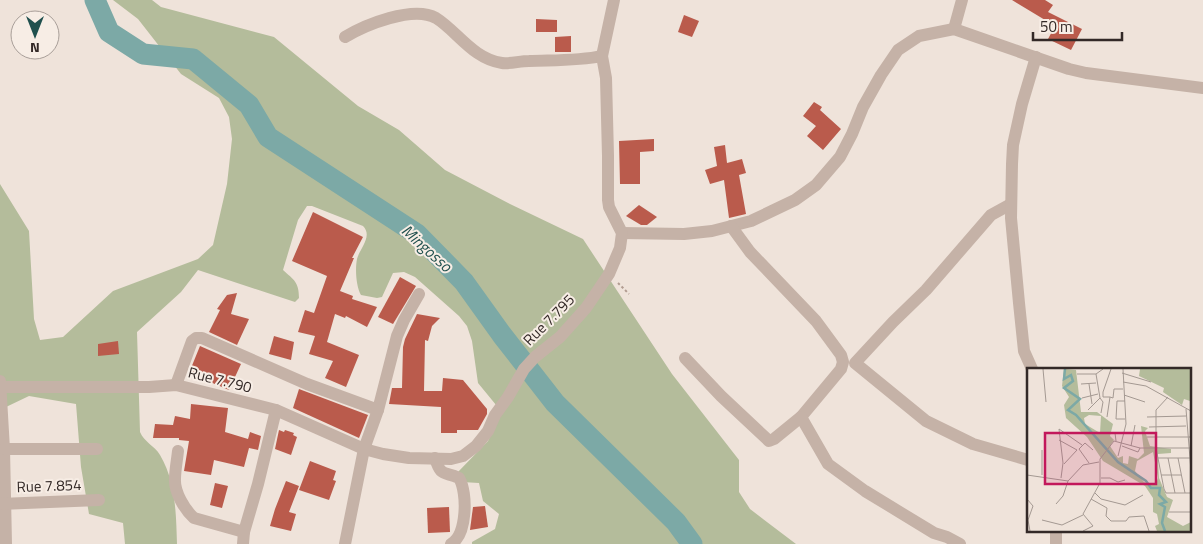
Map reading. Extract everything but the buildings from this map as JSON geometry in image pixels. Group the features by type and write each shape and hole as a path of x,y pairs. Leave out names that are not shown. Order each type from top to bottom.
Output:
{"street":[{"path":"614,0 602,56 606,78 608,200 609,207 622,233 684,234 712,231 751,221 795,200 816,186 840,157 863,107 898,50 920,36 954,29 1069,69 1086,73 1203,88"},
{"path":"954,29 962,0"},
{"path":"344,37 358,29 390,18 414,14 435,18 468,47 502,63 586,60 602,56"},
{"path":"1032,368 1024,351 1012,204 1013,145 1022,104 1036,57"},
{"path":"1012,204 991,216 926,290 855,363 926,421 973,444 1027,460"},
{"path":"685,358 721,396 769,441 801,417 841,369 842,355 816,321 750,252 731,226"},
{"name":"Rue 7.795","path":"364,449 409,458 451,459 463,456 476,446 488,431 495,415 524,369 535,357 560,337 586,308 609,274 620,248 622,233"},
{"path":"345,544 364,449 378,410 397,336 419,294"},
{"path":"176,385 192,341 196,338 202,338 307,384 378,410"},
{"path":"0,385 4,449 3,504 6,544"},
{"name":"Rue 7.790","path":"0,385 149,387 176,385 276,410 364,449"},
{"path":"178,452 174,480 181,501 191,515 194,518 243,538 276,410"},
{"path":"801,417 828,464 864,491 934,534 947,537 960,544"},
{"path":"4,449 97,449"},
{"path":"435,458 438,470 456,476 460,480 464,494 465,506 462,525 458,538 451,544"},
{"name":"Rue 7.854","path":"3,504 99,500"}],"path":[{"path":"609,274 629,294"}],"green space":[{"path":"113,0 152,0 161,7 274,37 358,106 399,130 445,170 583,239 672,374 739,460 739,492 750,509 796,544 472,544 472,542 495,529 499,514 483,501 479,483 462,482 458,472 488,441 501,411 478,383 472,341 467,326 459,316 415,277 404,272 393,273 382,297 361,295 357,282 356,263 365,242 366,230 363,226 312,206 307,206 298,220 283,270 297,285 299,298 295,302 198,270 181,292 137,332 140,432 144,439 160,455 169,476 174,498 177,544 125,544 123,523 89,514 81,467 76,404 29,396 6,407 0,403 0,184 29,231 34,319 40,340 63,337 113,291 198,259 213,245 227,184 232,139 229,117 219,98 181,74 138,19"}],"waterway":[{"name":"Mingosso","path":"95,0 109,32 143,54 193,59 249,105 268,137 417,234 464,282 555,403 676,522 692,544"}]}
